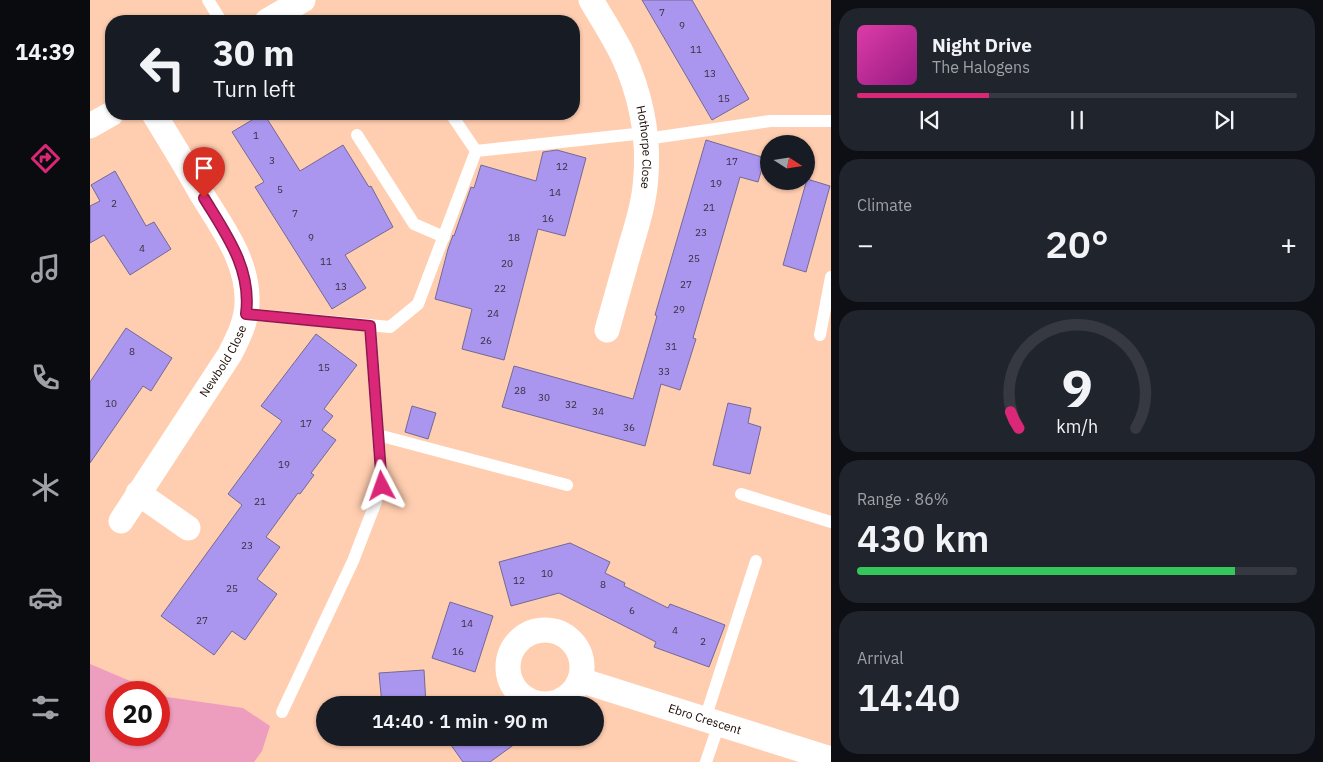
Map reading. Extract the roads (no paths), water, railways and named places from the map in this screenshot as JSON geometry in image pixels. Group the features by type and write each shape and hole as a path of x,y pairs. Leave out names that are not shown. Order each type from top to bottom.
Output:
{"street":[{"path":"277,15 303,0"},
{"name":"Hothorpe Close","path":"591,0 629,70 639,101 645,136 646,174 644,194 607,330"},
{"path":"90,126 105,117"},
{"name":"Newbold Close","path":"120,521 230,354 239,336 246,314 246,287 235,249 158,120"},
{"path":"138,493 188,528"},
{"name":"Ebro Crescent","path":"580,680 830,759"}],"lane":[{"path":"208,0 217,15"},
{"path":"455,120 476,152"},
{"path":"476,152 645,136 770,121 830,121"},
{"path":"358,135 414,224 444,237"},
{"path":"246,314 390,328 418,304 476,152"},
{"path":"820,335 830,277"},
{"path":"282,712 353,561 382,486 370,326"},
{"path":"378,435 566,484"},
{"path":"740,494 830,522"},
{"path":"706,762 712,721 756,561"}]}
